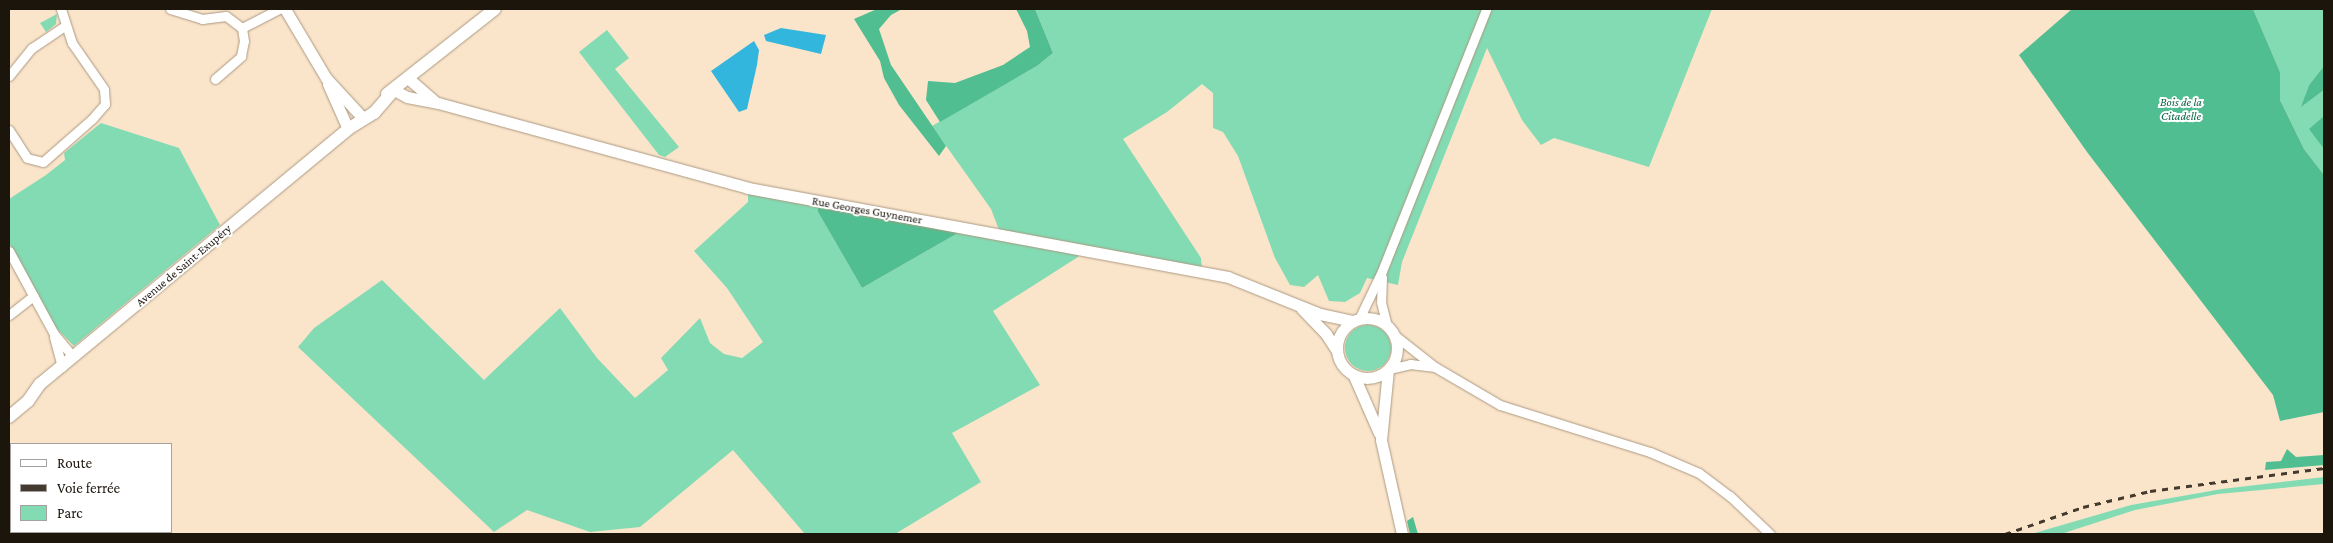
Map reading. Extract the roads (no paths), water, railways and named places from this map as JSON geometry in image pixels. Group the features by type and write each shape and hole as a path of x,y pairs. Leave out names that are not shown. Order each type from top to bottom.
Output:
{"main road":[{"name":"Avenue de Saint-Exupéry","path":"9,416 28,400 40,384 362,117 374,113 394,90 494,9"},
{"path":"9,407 40,384"}],"street":[{"path":"9,130 27,158 43,162 101,110 106,99 104,89 82,59 65,26 61,9"},
{"path":"170,9 202,18 226,16 242,28 244,41 241,56 215,79"},
{"path":"242,28 280,9"},
{"path":"285,9 326,78 348,129"},
{"path":"1402,534 1381,440 1354,376 1342,366 1337,351 1341,334 1356,320 1382,271 1486,9"},
{"path":"9,76 32,48 65,26"},
{"path":"326,78 362,117"},
{"path":"409,79 438,103"},
{"name":"Rue Georges Guynemer","path":"394,90 407,97 438,103 748,188 1219,275 1248,283 1320,314 1356,320"},
{"path":"9,251 54,334 73,358"},
{"path":"1381,440 1389,369 1397,348 1382,302 1382,271"},
{"path":"9,316 33,296"},
{"name":"Rue Georges Guynemer","path":"1297,305 1326,334 1337,351"},
{"path":"1356,320 1374,319 1435,367 1500,405 1679,463 1712,482 1770,534"},
{"path":"54,334 62,367"},
{"path":"1354,376 1372,378 1389,369 1410,364 1435,367"}],"water":[{"path":"781,28 826,35 821,54 766,41 764,35"},
{"path":"754,41 759,50 757,65 747,109 739,112 711,71"}],"railway":[{"path":"2005,534 2083,507 2150,491 2324,468"}],"park label":[{"name":"Bois de la Citadelle","path":"2181,110"}]}
